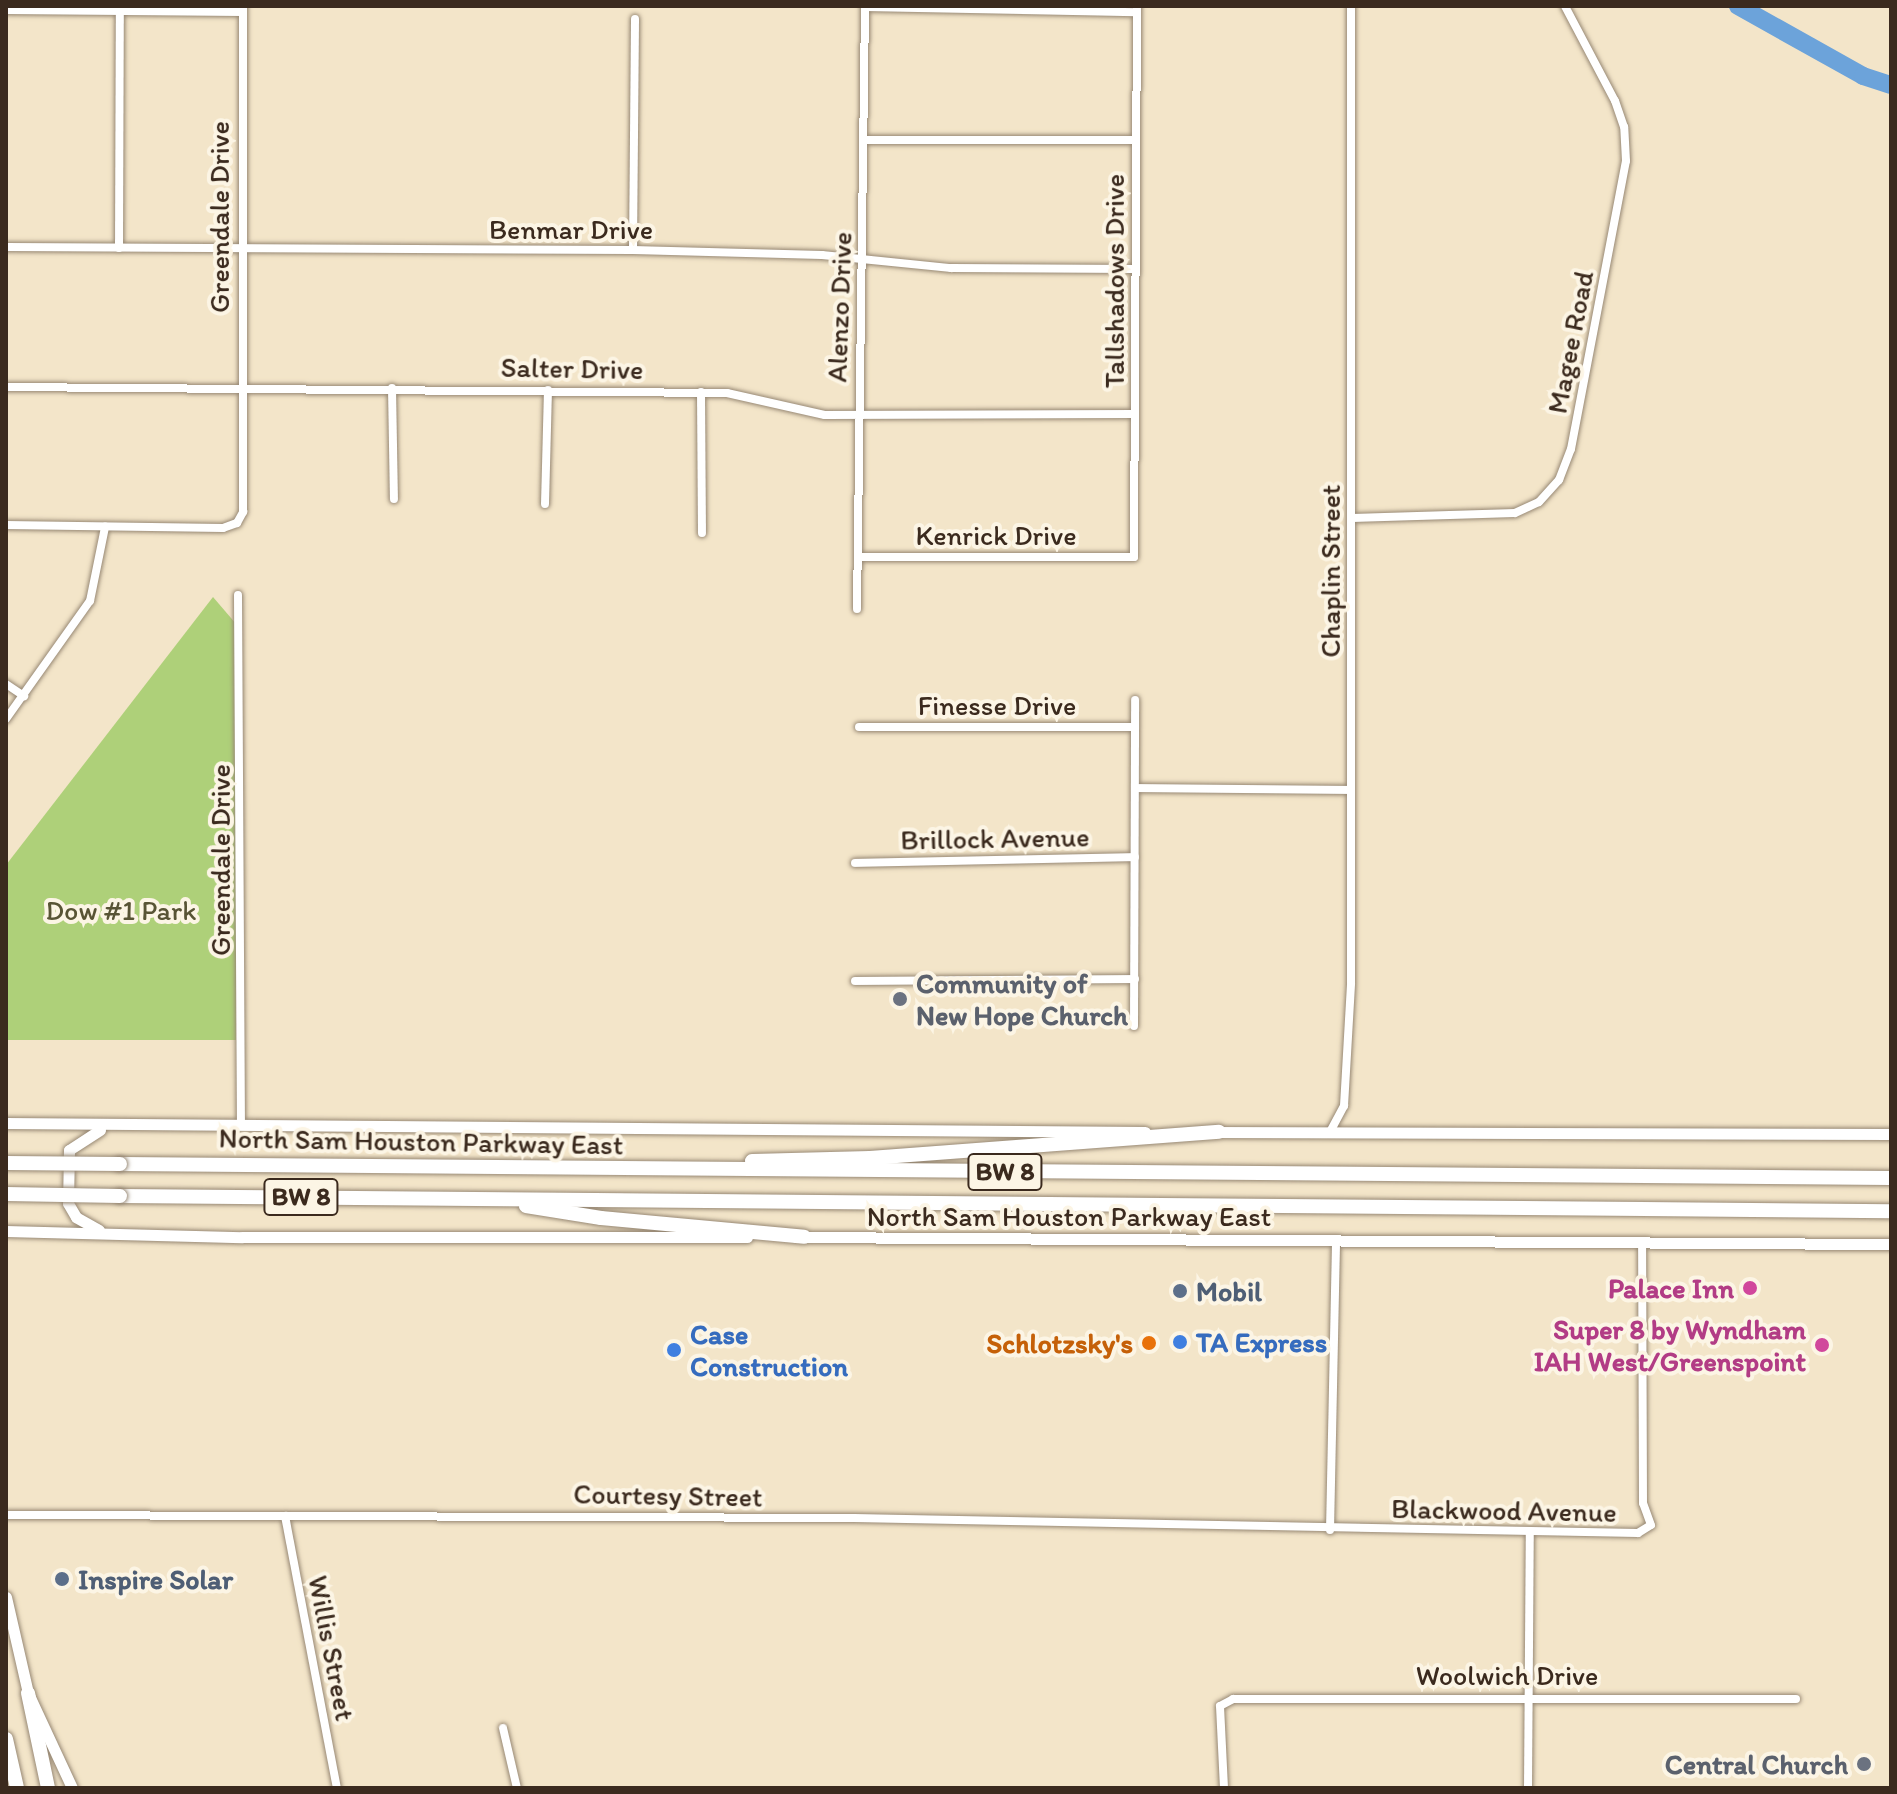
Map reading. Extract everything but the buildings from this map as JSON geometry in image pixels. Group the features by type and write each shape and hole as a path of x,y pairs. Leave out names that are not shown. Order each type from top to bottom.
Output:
{"highway":[{"path":"485,1169 870,1158 1219,1132"},
{"name":"North Sam Houston Parkway East","path":"6,1163 1891,1178"},
{"name":"North Sam Houston Parkway East","path":"6,1194 1891,1211"},
{"path":"482,1199 601,1218 804,1237"},
{"path":"28,1693 48,1788"},
{"path":"6,1739 17,1788"}],"main road":[{"name":"North Sam Houston Parkway East","path":"6,1123 1891,1134"},
{"path":"111,1234 88,1226 68,1203 69,1150 90,1131 128,1125"},
{"name":"North Sam Houston Parkway East","path":"6,1231 1336,1244 1891,1244"},
{"path":"6,1597 28,1693 72,1788"}],"street":[{"path":"865,6 1137,9"},
{"name":"Alenzo Drive","path":"857,609 857,414 864,261 865,6"},
{"name":"Chaplin Street","path":"1330,1132 1344,1106 1351,983 1351,6"},
{"name":"Magee Road","path":"1352,518 1515,513 1539,502 1559,480 1571,449 1626,161 1624,127 1615,101 1565,6"},
{"path":"6,10 243,9"},
{"name":"Greendale Drive","path":"105,527 223,528 237,523 243,512 243,9"},
{"name":"Tallshadows Drive","path":"1134,557 1137,9"},
{"path":"119,248 120,10"},
{"path":"633,250 635,19"},
{"path":"864,140 1136,140"},
{"name":"Benmar Drive","path":"6,247 241,251 633,250 822,255 951,268 1136,269"},
{"name":"Salter Drive","path":"6,387 701,392 746,395 808,412 1135,414"},
{"path":"392,388 394,499"},
{"path":"545,504 548,390"},
{"path":"701,392 702,533"},
{"path":"6,525 105,527 101,565 90,601 6,719"},
{"name":"Kenrick Drive","path":"859,557 1134,557"},
{"name":"Greendale Drive","path":"238,595 241,1126"},
{"path":"6,684 24,696"},
{"path":"1134,1026 1135,700"},
{"name":"Finesse Drive","path":"859,727 1135,727"},
{"path":"1135,788 1351,790"},
{"name":"Brillock Avenue","path":"855,863 1135,857"},
{"path":"855,981 1135,979"},
{"path":"1330,1530 1336,1244"},
{"name":"Blackwood Avenue","path":"1330,1530 1638,1533 1651,1525 1643,1503 1642,1245"},
{"name":"Courtesy Street","path":"6,1515 854,1518 1330,1530"},
{"name":"Willis Street","path":"285,1516 337,1788"},
{"path":"1528,1788 1530,1532"},
{"name":"Woolwich Drive","path":"1224,1788 1220,1706 1233,1699 1262,1696 1796,1699"},
{"path":"503,1728 517,1788"}],"green space":[{"name":"Dow #1 Park","path":"213,597 237,625 236,1040 6,1040 6,865"}],"waterway":[{"path":"1738,6 1863,76 1891,85"}],"place":[{"name":"Community of New Hope Church","path":"900,999"},
{"name":"Palace Inn","path":"1750,1288"},
{"name":"Mobil","path":"1180,1291"},
{"name":"TA Express","path":"1180,1342"},
{"name":"Schlotzsky's","path":"1149,1343"},
{"name":"Super 8 by Wyndham IAH West/Greenspoint","path":"1822,1345"},
{"name":"Case Construction","path":"674,1350"},
{"name":"Inspire Solar","path":"62,1579"},
{"name":"Central Church","path":"1864,1764"}]}
